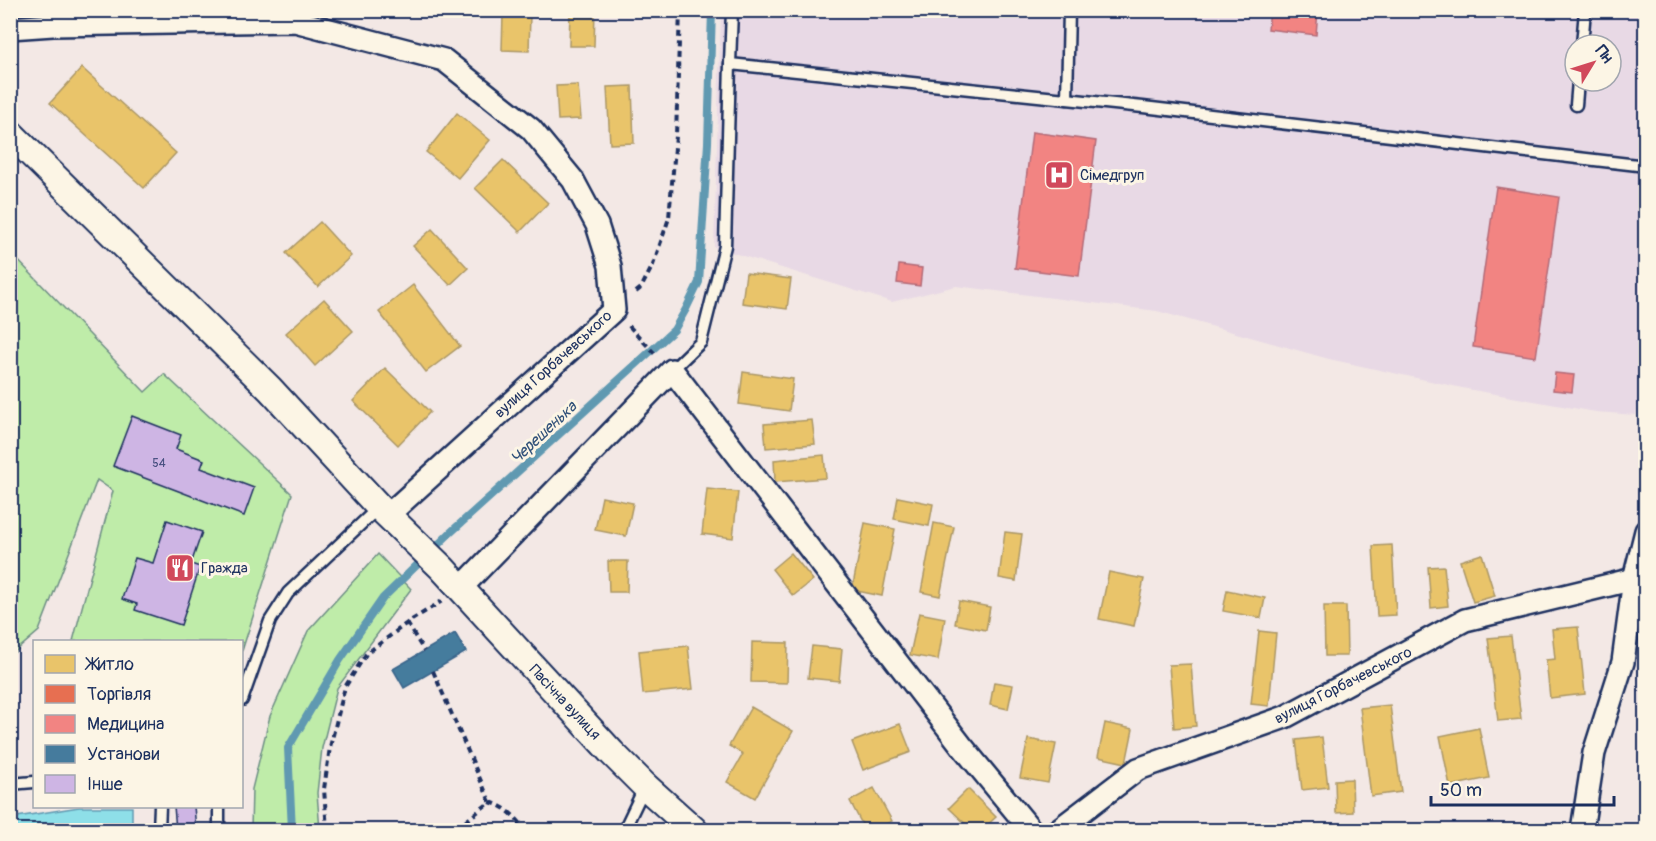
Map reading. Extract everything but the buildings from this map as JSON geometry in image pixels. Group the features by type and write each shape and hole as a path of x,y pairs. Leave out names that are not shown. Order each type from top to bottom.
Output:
{"street":[{"name":"вулиця Горбачевського","path":"10,28 53,25 295,21 444,60 531,129 573,180 597,225 609,266 615,310 383,511"},
{"name":"Пасічна вулиця","path":"10,134 270,389 383,511 442,568 645,786 694,831"},
{"path":"460,589 666,365 961,745 1031,831"},
{"path":"1582,831 1594,753 1623,662 1640,580 1646,531"},
{"name":"вулиця Горбачевського","path":"1058,831 1138,769 1285,717 1465,620 1640,580"}],"lane":[{"path":"666,365 702,342 725,246 732,10"},
{"path":"1067,99 1069,10"},
{"path":"1583,33 1585,10"},
{"path":"730,64 1067,99 1646,166"},
{"path":"1576,105 1577,93"},
{"path":"243,697 270,621 288,593 383,511"},
{"path":"10,784 33,782"},
{"path":"624,831 645,786"},
{"path":"159,831 160,808"},
{"path":"219,808 219,831"}],"path":[{"path":"666,365 615,310 640,288 653,265 669,218 680,10"},
{"path":"327,831 324,789 330,747 345,687 366,654 407,623 460,589"},
{"path":"407,623 424,651"},
{"path":"433,671 490,802"},
{"path":"461,831 461,825 490,802"},
{"path":"490,802 502,805 512,813 526,831"}],"shaded area":[{"path":"721,11 1645,11 1646,375 1636,415 1596,412 1467,389 1329,359 1157,311 956,286 892,302 714,247"}],"green space":[{"path":"11,253 145,392 164,374 292,494 243,648 243,640 73,640 113,491 97,480 39,631 11,655"},
{"path":"378,554 411,589 337,688 322,748 317,793 320,830 251,830 252,789 270,716 308,631"}],"water":[{"path":"73,808 132,808 132,830 11,830 11,818"}],"waterway":[{"name":"Черешенька","path":"292,830 288,748 340,660 383,598 450,533 674,330 686,309 699,282 708,143 712,10"}],"place":[{"name":"Сімедгруп","path":"1059,175"},
{"name":"Гражда","path":"180,568"}]}
